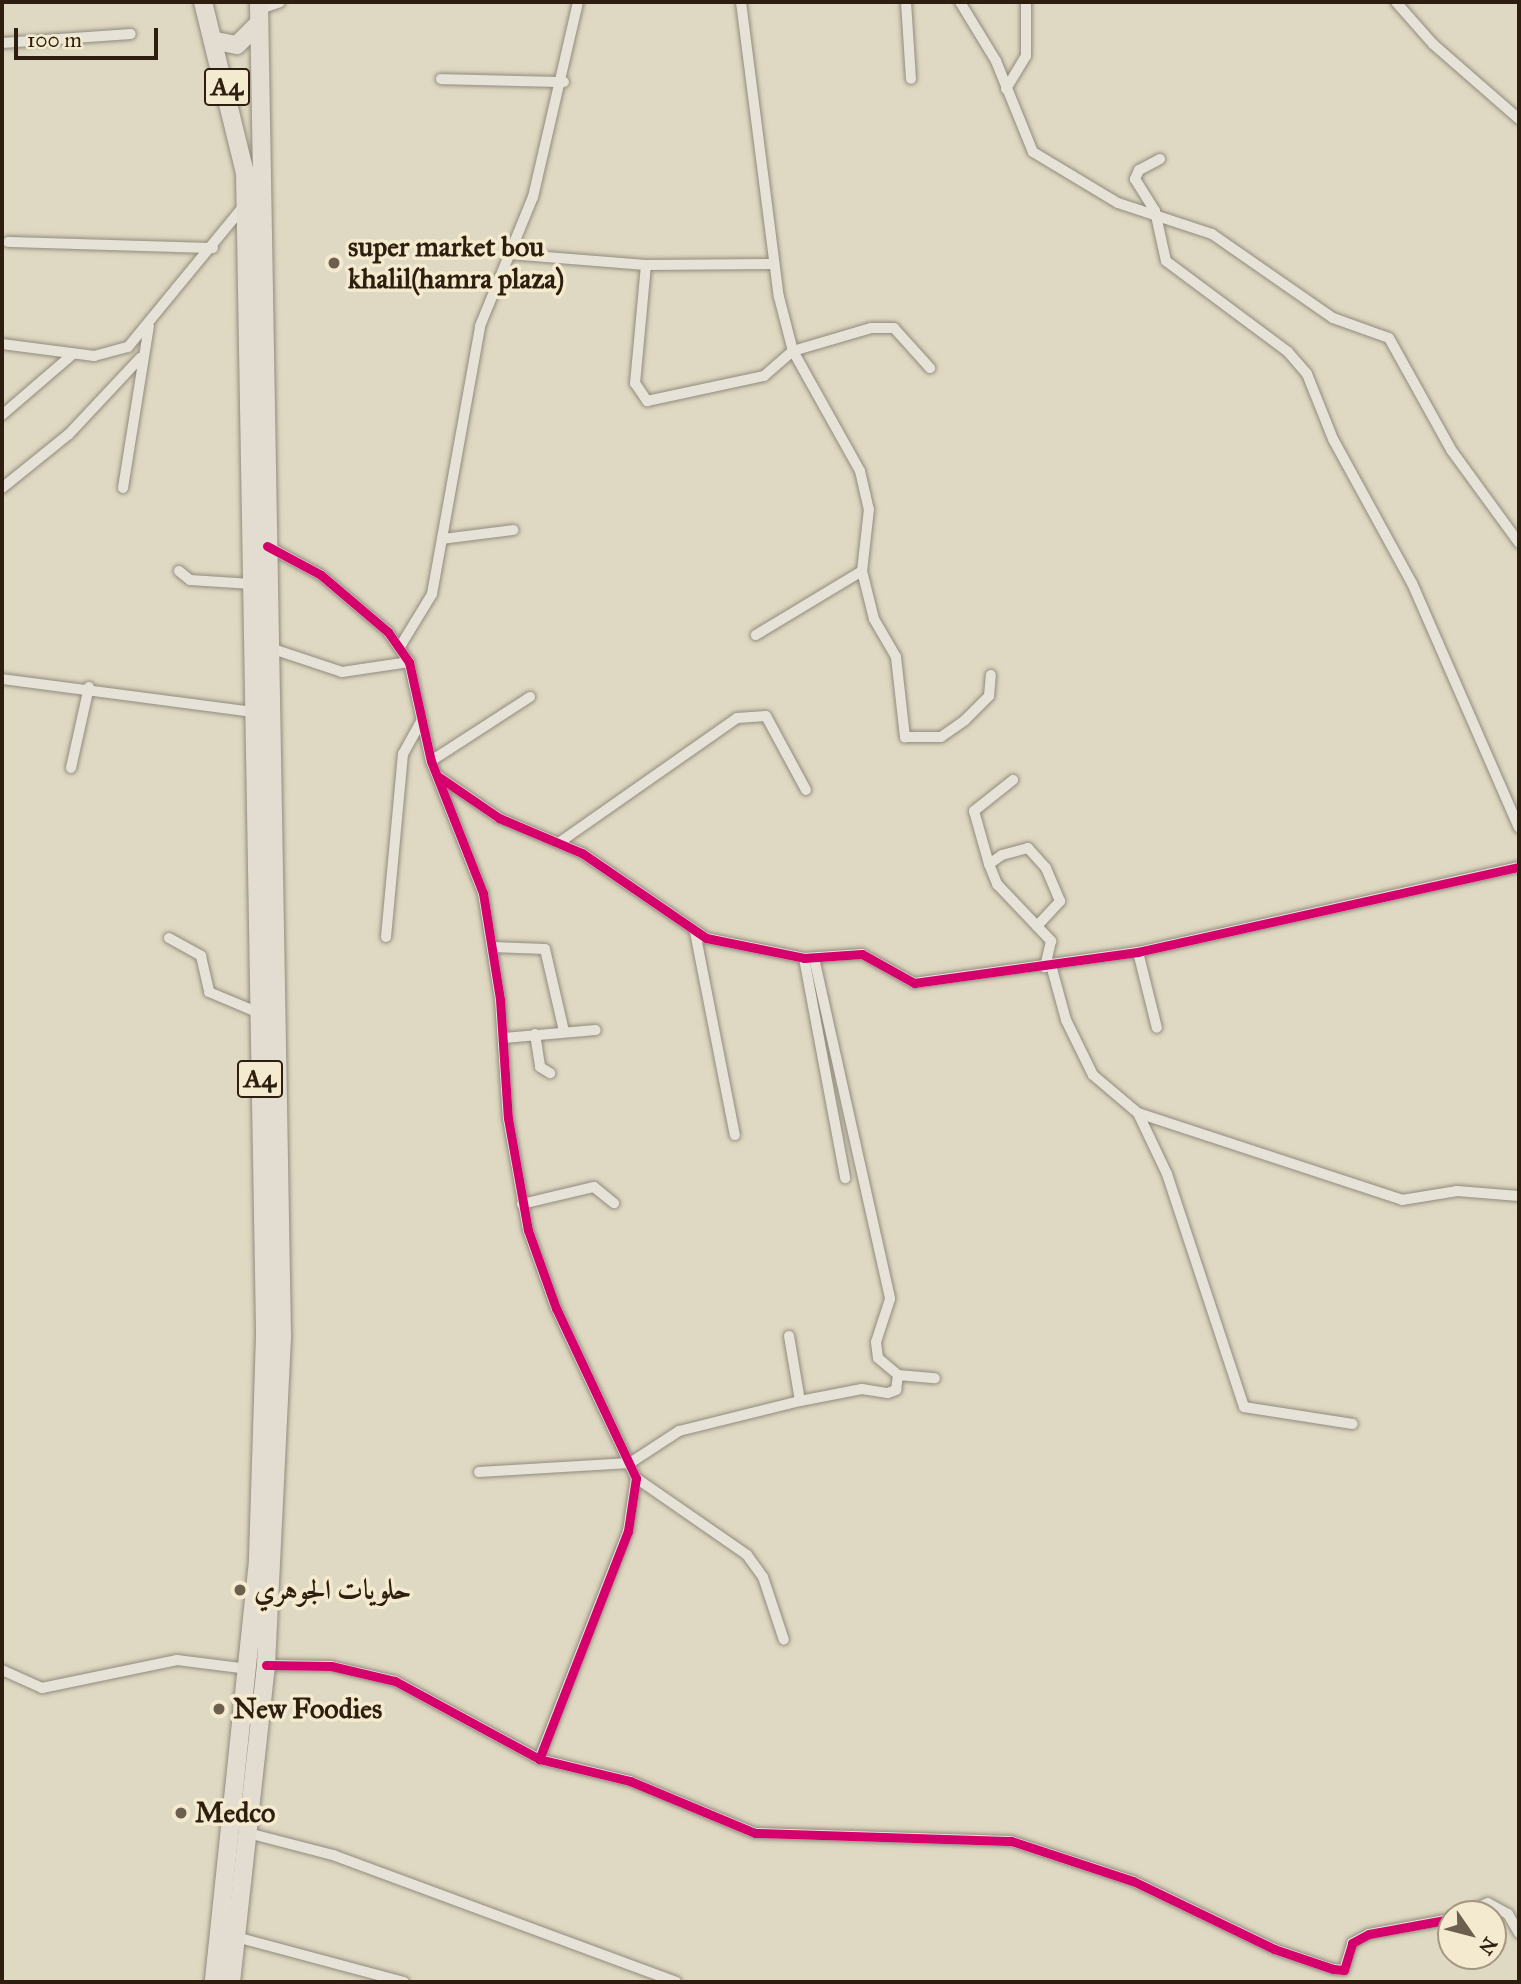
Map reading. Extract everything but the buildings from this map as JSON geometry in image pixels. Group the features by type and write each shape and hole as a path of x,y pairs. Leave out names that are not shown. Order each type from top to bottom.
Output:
{"highway":[{"name":"A4","path":"203,2 216,41 245,204 265,1335 257,1667"},
{"name":"A4","path":"214,1982 257,1667 282,1335 259,11"},
{"path":"216,41 237,45 259,11"},
{"name":"A4","path":"231,1982 248,1833 251,1724"}],"street":[{"path":"259,11 280,2"},
{"path":"401,645 432,594 480,326 533,197 564,82 578,2"},
{"path":"741,2 751,43 752,117 771,264 793,351 867,489 862,571 874,619 896,657 905,737 934,739 965,720 989,696 991,675"},
{"path":"906,2 911,79"},
{"path":"960,2 979,28 1032,152 1118,203 1155,211 1212,233 1333,318 1389,338 1452,451 1519,543"},
{"path":"1006,89 1026,56 1026,2"},
{"path":"1396,2 1433,44 1519,119"},
{"path":"2,43 131,34"},
{"path":"441,79 564,82"},
{"path":"1160,159 1139,170 1135,179 1155,211 1157,241 1170,267 1250,322 1307,374 1334,439 1412,583 1519,828"},
{"path":"2,344 73,354 114,353 150,324 213,248 245,204"},
{"path":"8,242 213,248"},
{"path":"509,254 646,265 771,264"},
{"path":"646,265 635,383 641,398 655,401 731,386 781,366 793,351 894,328 930,368"},
{"path":"123,488 140,358 150,324"},
{"path":"2,415 73,354"},
{"path":"2,488 69,434 140,358"},
{"path":"442,539 513,530"},
{"path":"267,546 321,575 401,645 409,662 431,761 483,893 504,1038 522,1204 556,1308 636,1478 628,1531 538,1759"},
{"path":"179,571 190,580 252,584"},
{"path":"755,635 862,571"},
{"path":"270,648 342,673 409,662"},
{"path":"2,679 89,687 254,712"},
{"path":"71,768 89,687"},
{"path":"431,761 530,697"},
{"path":"560,842 737,718 766,716 806,790"},
{"path":"386,937 403,754 421,721"},
{"path":"436,775 499,818 560,842 695,932 809,958 862,954 914,983 1138,952 1519,867"},
{"path":"1013,780 974,811 989,864 998,884 1051,941 1048,966 1066,1020 1093,1075 1138,1113 1402,1200 1457,1191 1519,1196"},
{"path":"989,864 1028,848 1046,868 1060,901 1037,926"},
{"path":"695,932 716,1015 735,1136"},
{"path":"169,939 201,956 209,992 259,1013"},
{"path":"492,947 545,949 564,1031"},
{"path":"1138,952 1157,1028"},
{"path":"809,958 845,1178"},
{"path":"809,958 890,1299 878,1358 898,1375 935,1378"},
{"path":"504,1038 596,1030"},
{"path":"535,1034 540,1067 550,1073"},
{"path":"1138,1113 1167,1174 1244,1407 1353,1424"},
{"path":"522,1204 594,1187 614,1203"},
{"path":"789,1336 800,1401"},
{"path":"479,1472 630,1463 679,1431 800,1401 862,1389 888,1393 896,1390 898,1375"},
{"path":"636,1478 747,1555 763,1577 784,1640"},
{"path":"2,1670 42,1688 177,1660 257,1667 331,1666 396,1681 538,1759 630,1781 769,1836 1002,1839 1133,1881 1274,1949 1344,1970 1350,1982"},
{"path":"248,1833 332,1854 676,1982"},
{"path":"1514,1914 1519,1933"},
{"path":"1344,1970 1359,1938 1437,1922"},
{"path":"236,1937 404,1982"}],"cycle path":[{"path":"267,546 321,575 388,632 409,662 431,761 483,893 500,999 508,1118 528,1230 556,1308 636,1478 628,1531 539,1759"},
{"path":"439,777 499,818 582,853 706,938 804,958 862,954 914,983 1138,952 1519,867"},
{"path":"266,1665 331,1666 395,1681 539,1759 630,1781 755,1833 1011,1841 1133,1881 1274,1949 1333,1969 1344,1970 1352,1943 1369,1934 1437,1922"}],"place":[{"name":"super market bou khalil(hamra plaza)","path":"334,263"},
{"name":"حلويات الجوهري","path":"240,1590"},
{"name":"New Foodies","path":"219,1709"},
{"name":"Medco","path":"181,1813"}]}
